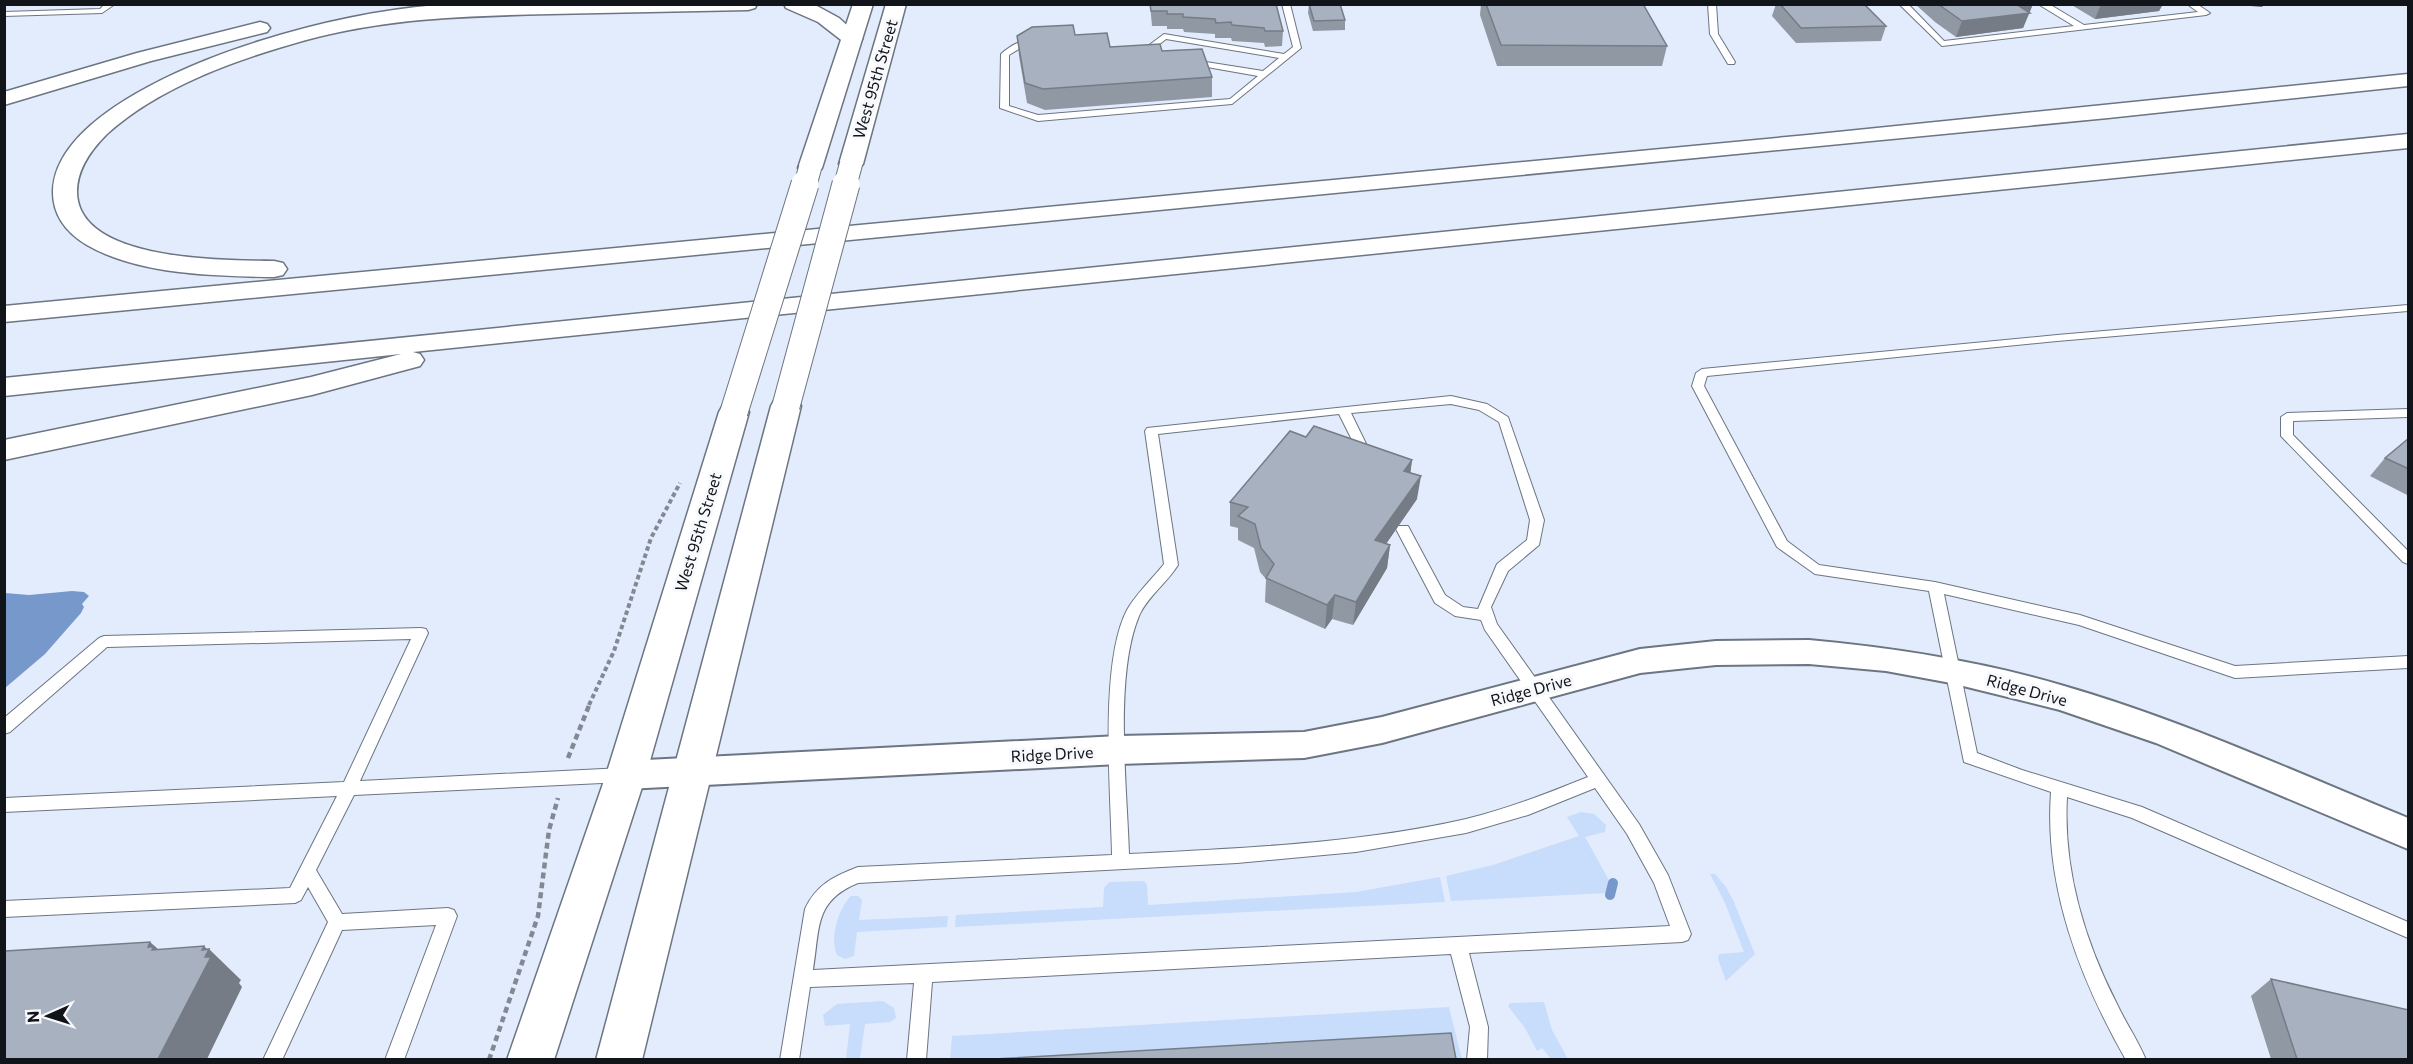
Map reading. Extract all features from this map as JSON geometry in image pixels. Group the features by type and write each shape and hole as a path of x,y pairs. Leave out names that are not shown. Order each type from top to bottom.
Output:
{"main road":[{"path":"4,99 144,57 242,31 321,16 416,4"},
{"path":"415,273 216,268 134,254 108,246 89,236 75,224 66,211 64,181 70,167 90,139 126,109 197,71 234,56 292,38 365,21 438,11 748,4"},
{"path":"793,4 815,10 840,27 852,39"},
{"name":"West 95th Street","path":"530,1059 626,775 734,412 863,4"},
{"name":"West 95th Street","path":"619,1059 786,406 896,4"},
{"path":"4,314 415,273 2012,123 2409,80"},
{"path":"4,387 2409,141"},
{"path":"2326,150 2409,151"},
{"path":"4,450 312,386 516,333"}],"street":[{"name":"Ridge Drive","path":"626,775 1119,750 1304,745 1382,730 1640,661 1716,653 1809,652 1886,659 1951,670 2063,698 2168,734 2409,834"}],"lane":[{"path":"4,14 102,11 111,4"},
{"path":"1045,41 1025,42 1005,54 1005,108 1038,118 1232,101 1297,48 1286,4"},
{"path":"1712,4 1714,34 1731,62"},
{"path":"1902,4 1942,44 2206,13 2191,4"},
{"path":"2042,4 2082,27"},
{"path":"2244,4 2261,4"},
{"path":"1133,50 1149,53 1164,36 1286,57"},
{"path":"1200,42 1180,59 1264,74"},
{"path":"2409,308 2078,336 1702,373 1698,386 1782,544 1815,569 1935,587 2080,620 2235,672 2409,662"},
{"path":"802,979 1682,934 1662,880 1633,829 1491,626 1487,616 1484,607 1502,568 1534,542 1537,520 1504,420 1483,407 1452,400 1151,431 1171,566 1133,612 1122,647 1117,711 1120,861"},
{"path":"1343,410 1372,469"},
{"path":"2409,413 2287,417 2287,436 2409,559"},
{"path":"1403,529 1440,599 1460,612 1487,616"},
{"path":"1935,587 1970,757 2136,812 2409,930"},
{"path":"4,728 104,642 421,633 349,788 295,896 4,909"},
{"path":"4,805 626,775"},
{"path":"789,1059 814,909 821,895 838,883 858,875 1302,852 1466,826 1528,808 1598,780"},
{"path":"2058,788 2058,832 2064,880 2082,943 2113,1019 2137,1059"},
{"path":"308,872 337,921"},
{"path":"337,921 448,916 394,1059"},
{"path":"272,1059 337,921"},
{"path":"1458,946 1479,1027 1477,1059"},
{"path":"916,1059 924,974"}],"path":[{"path":"570,750 614,651 637,586 646,548 681,481"},
{"path":"489,1059 538,916 549,830 556,804"}],"shaded area":[{"path":"1581,812 1594,814 1606,825 1605,832 1585,837 1610,882 1608,893 1451,901 1446,876 1493,865 1579,836 1567,817"},
{"path":"1710,874 1715,874 1726,887 1755,954 1726,981 1718,959 1719,954 1744,952 1725,903"},
{"path":"1440,877 1445,902 955,927 956,915 1103,907 1104,888 1109,882 1144,881 1147,885 1148,905 1356,892"},
{"path":"851,896 858,896 862,900 859,920 948,916 947,927 857,932 854,956 845,959 837,955 834,941 839,915"},
{"path":"883,1001 894,1008 896,1018 890,1022 865,1024 860,1059 846,1059 850,1024 825,1026 823,1015 837,1004"},
{"path":"1544,1002 1552,1030 1568,1059 1551,1059 1542,1048 1537,1051 1525,1028 1508,1006 1510,1003"},
{"path":"1449,1007 1462,1059 950,1060 952,1036"}],"water":[{"path":"84,592 89,596 82,604 84,607 81,613 45,654 5,688 5,593 29,595"}],"building":[{"path":"1150,4 1276,4 1283,31 1265,31 1264,28 1232,25 1231,22 1216,23 1215,19 1183,17 1183,14 1167,14 1167,11 1151,11"},
{"path":"1309,4 1340,4 1345,20 1314,21"},
{"path":"1486,4 1643,4 1667,46 1501,45"},
{"path":"1780,4 1864,4 1886,26 1801,28"},
{"path":"1938,4 2016,4 2030,13 1962,21"},
{"path":"1073,25 1075,35 1107,33 1110,47 1160,44 1162,51 1202,49 1212,77 1043,89 1025,83 1017,36 1032,27"},
{"path":"1314,426 1412,460 1404,471 1421,476 1375,540 1390,545 1356,602 1335,595 1327,605 1266,578 1274,564 1261,548 1255,524 1238,516 1248,507 1230,502 1290,431 1306,437"},
{"path":"2409,438 2409,469 2385,458"},
{"path":"150,942 148,947 154,947 152,950 204,946 202,950 209,949 205,957 211,957 158,1059 4,1059 5,951"},
{"path":"2271,979 2409,1010 2409,1059 2297,1059"},
{"path":"1451,1033 1456,1059 994,1059"}],"waterway":[{"path":"1610,895 1613,883"}]}
